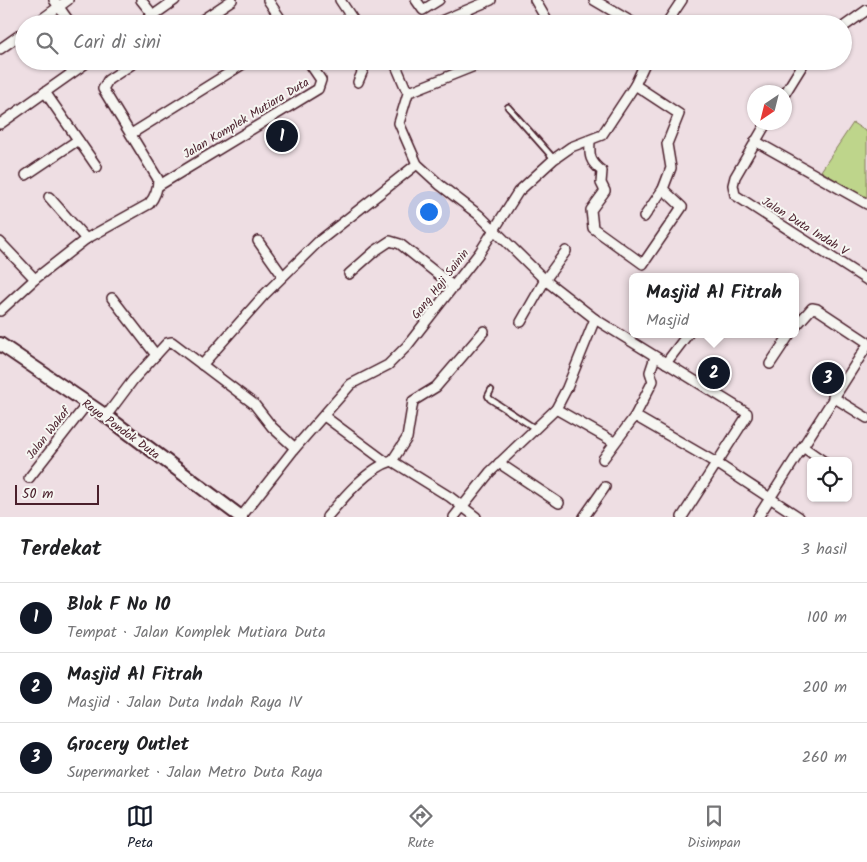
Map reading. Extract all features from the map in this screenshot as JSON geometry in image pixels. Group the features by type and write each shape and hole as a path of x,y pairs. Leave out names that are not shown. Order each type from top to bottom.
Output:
{"main road":[{"name":"Raya Pondok Duta","path":"0,344 106,416 241,517"}],"street":[{"path":"44,15 56,3 68,0"},
{"path":"141,0 153,15 175,0"},
{"path":"210,15 232,0"},
{"path":"268,0 278,15"},
{"path":"340,0 350,15"},
{"path":"416,0 423,10 439,0"},
{"path":"455,15 491,0"},
{"path":"535,0 544,15"},
{"path":"594,0 620,15"},
{"path":"672,15 682,0"},
{"path":"56,3 65,15"},
{"path":"852,21 867,10"},
{"path":"0,49 15,38"},
{"path":"0,124 76,70"},
{"path":"123,70 108,80 103,89 158,178 155,192"},
{"path":"131,134 234,70"},
{"name":"Jalan Komplek Mutiara Duta","path":"0,311 35,279 86,239 149,204 155,192 318,90 321,80 314,70"},
{"path":"358,82 363,70"},
{"path":"398,70 406,89 412,91 464,70"},
{"name":"Gang Haji Sainin","path":"241,517 295,448 351,384 398,357 454,287 518,192 554,159 571,147 590,142 602,135 635,86 642,70"},
{"path":"790,85 799,70"},
{"path":"635,86 679,114 667,144 671,168 663,190 644,217"},
{"path":"409,90 399,123 417,164 494,230 545,280 595,319 747,413 748,416 682,517"},
{"path":"45,92 97,167"},
{"path":"762,130 755,141 867,204"},
{"path":"26,175 78,140"},
{"name":"Jalan Duta Indah V","path":"755,141 735,178 734,190 739,200 867,280"},
{"path":"590,142 589,156 593,164 602,172 601,183 605,191 591,210 592,228 643,264 682,208 663,190"},
{"path":"202,365 282,275 318,242 417,164"},
{"path":"49,197 86,239"},
{"path":"258,241 282,275"},
{"path":"349,274 375,251 390,241 400,244 454,287"},
{"path":"0,242 35,279"},
{"path":"522,322 545,280 566,251"},
{"path":"112,298 156,355"},
{"path":"799,322 806,312 812,308 817,309 867,342"},
{"path":"454,517 461,506 499,463 556,409 567,388 595,319"},
{"path":"327,517 354,487 389,462 407,438 413,401 436,387 484,331"},
{"path":"666,363 685,338"},
{"path":"770,364 787,338"},
{"path":"106,416 133,380 166,343 172,342 254,404 272,427 295,448"},
{"path":"758,517 867,346"},
{"path":"603,459 635,416 653,381 650,372 655,356"},
{"path":"833,397 867,418"},
{"name":"Jalan Wakaf","path":"29,478 87,404"},
{"path":"556,409 614,442"},
{"path":"324,416 389,462 450,497 476,517"},
{"path":"635,416 718,464 799,517"},
{"path":"803,447 817,457"},
{"path":"499,463 559,503"},
{"path":"584,517 604,487"}],"lane":[{"path":"508,107 554,159"},
{"path":"491,390 488,396 490,399 536,429"}],"green space":[{"path":"853,123 867,132 867,199 821,171"}],"place":[{"name":"Blok F No 10","path":"282,136"},
{"name":"Masjid Al Fitrah","path":"714,373"},
{"name":"Grocery Outlet","path":"828,378"}]}
